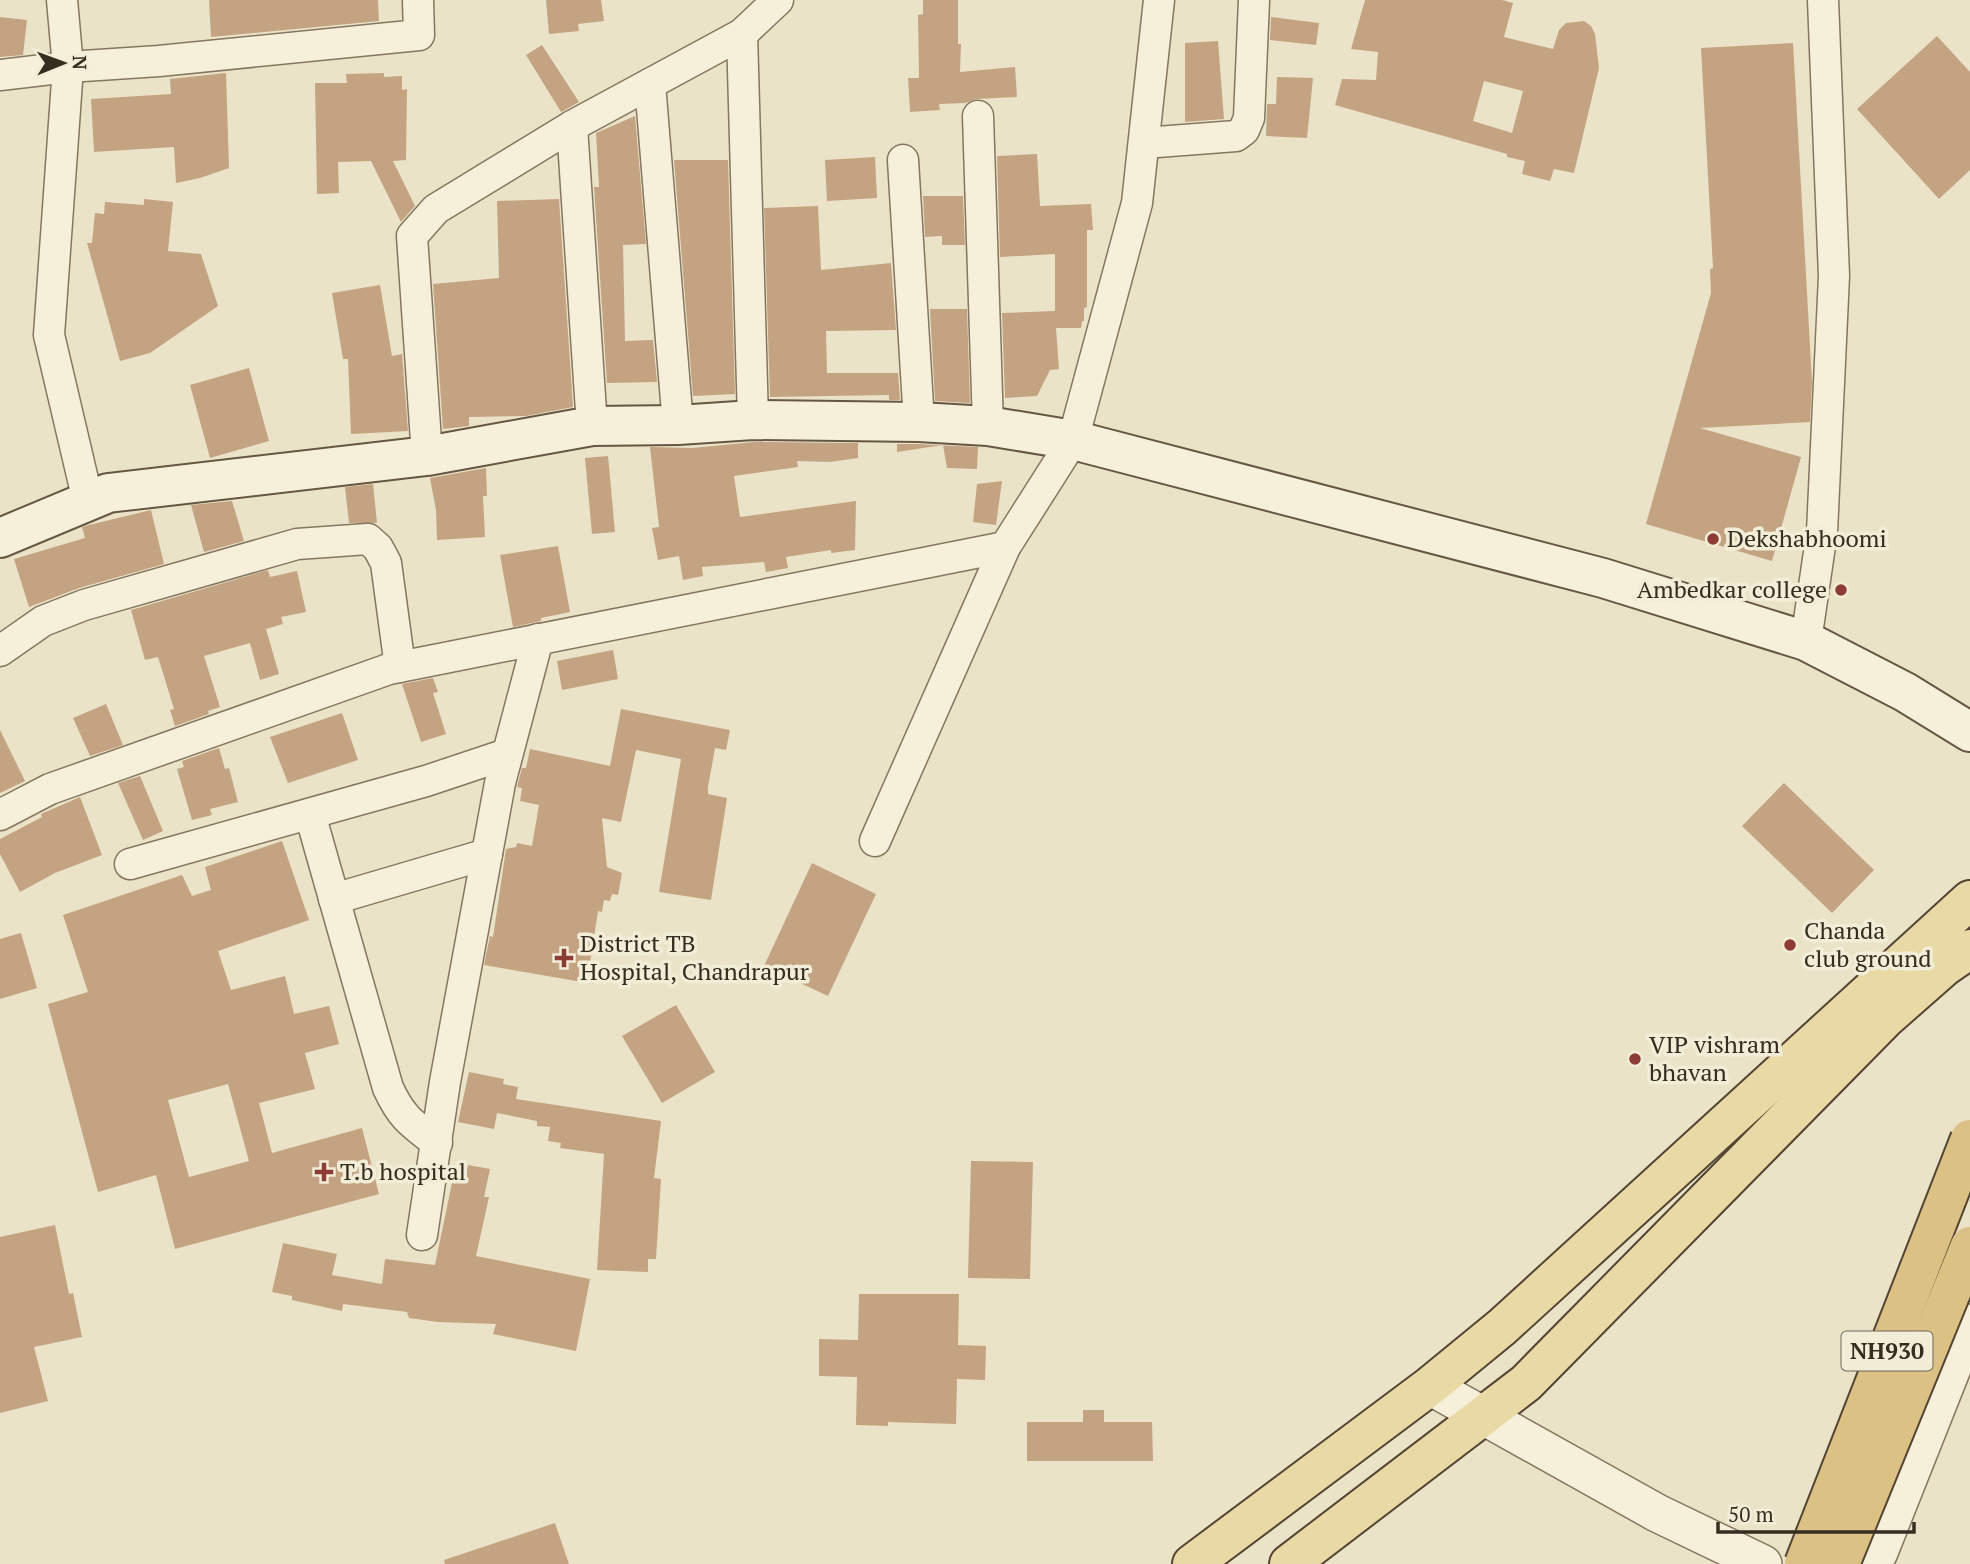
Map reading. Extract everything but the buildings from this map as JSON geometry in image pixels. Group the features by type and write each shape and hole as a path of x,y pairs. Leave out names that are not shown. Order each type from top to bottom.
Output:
{"highway":[{"name":"NH930","path":"1804,1564 1970,1139"},
{"name":"NH930","path":"1840,1564 1970,1246"}],"main road":[{"path":"0,538 108,493 427,456 592,426 678,425 753,420 919,422 988,426 1073,440 1603,578 1806,641 1905,692 1970,732"},
{"path":"1192,1564 1430,1386 1502,1327 1970,900"},
{"path":"1289,1564 1526,1382 1886,1018 1970,948"},
{"path":"1314,1473 1346,1520"}],"street":[{"path":"62,0 68,67 49,335 88,501"},
{"path":"0,75 419,35 418,0"},
{"path":"427,456 412,236 436,209 572,126 742,34 778,0"},
{"path":"875,841 1005,547 1073,440 1137,203 1159,0"},
{"path":"1144,143 1236,136 1244,130 1249,118 1254,0"},
{"path":"1806,641 1822,532 1834,276 1823,0"},
{"path":"742,34 753,420"},
{"path":"650,84 678,425"},
{"path":"978,116 988,426"},
{"path":"572,126 592,426"},
{"path":"903,160 919,422"},
{"path":"0,650 43,621 84,605 298,544 368,539 378,548 386,563 400,667"},
{"path":"0,815 50,789 400,667 1005,547"},
{"path":"422,1236 445,1082 500,783 538,639"},
{"path":"130,864 426,781 508,754"},
{"path":"310,814 388,1088 397,1109 437,1143"},
{"path":"334,899 487,854"},
{"path":"1772,1564 1879,1552 1970,1323"},
{"path":"1430,1386 1657,1513 1763,1564"}],"place":[{"name":"Dekshabhoomi","path":"1713,539"},
{"name":"Ambedkar college","path":"1841,590"},
{"name":"Chanda club ground","path":"1790,945"},
{"name":"District TB Hospital, Chandrapur","path":"564,958"},
{"name":"VIP vishram bhavan","path":"1635,1059"},
{"name":"T.b hospital","path":"324,1172"}]}
